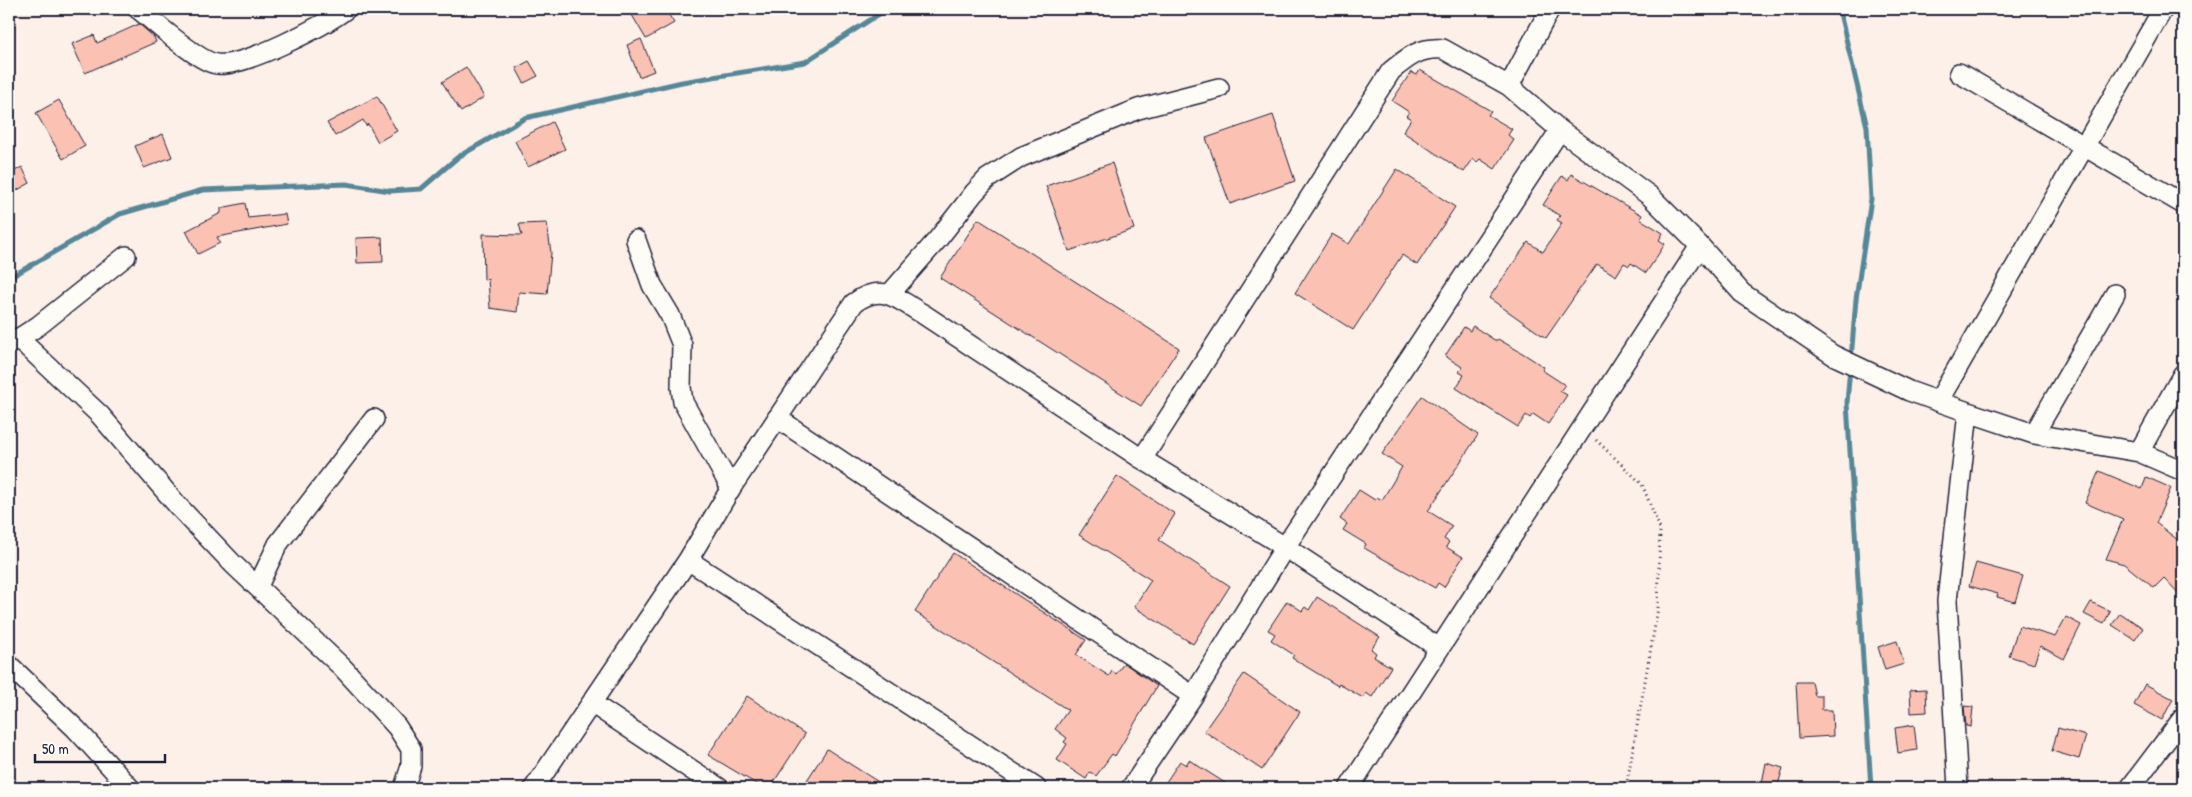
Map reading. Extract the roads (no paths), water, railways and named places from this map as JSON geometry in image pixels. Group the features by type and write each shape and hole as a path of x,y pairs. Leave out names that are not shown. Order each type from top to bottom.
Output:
{"street":[{"path":"138,9 203,59 216,64 237,61 296,39 346,9"},
{"path":"1509,86 1550,9"},
{"path":"1938,400 2084,147 2158,10"},
{"path":"1142,459 1391,71 1414,53 1431,48 1443,49 1509,86 1560,130 1650,196 1700,246 1742,293 1833,355 1909,391 2034,434 2139,452 2183,471"},
{"path":"1959,73 2183,204"},
{"path":"889,295 987,179 1021,157 1138,109 1219,88"},
{"path":"1131,788 1193,696 1285,547 1560,130"},
{"path":"636,240 652,285 670,315 682,345 681,388 683,402 731,488"},
{"path":"1349,788 1700,246"},
{"path":"126,256 38,326 13,341 100,415 179,507 233,564 343,668 396,727 412,749 411,766 404,788"},
{"path":"534,788 593,704 688,560 731,488 854,303 876,291 889,295 923,314 1142,459 1285,547 1440,648"},
{"path":"2034,434 2115,294"},
{"path":"2139,452 2183,374"},
{"path":"1958,788 1947,601 1968,412"},
{"path":"778,418 1193,696"},
{"path":"258,586 278,544 374,419"},
{"path":"688,560 1036,788"},
{"path":"9,665 76,729 130,788"},
{"path":"593,704 719,788"},
{"path":"2130,788 2183,718"}],"waterway":[{"path":"9,278 120,214 203,190 346,184 390,191 421,189 458,157 525,118 682,82 805,62 887,9"},
{"path":"1839,9 1867,127 1871,199 1856,299 1851,359"},
{"path":"1850,367 1847,403 1871,788"}]}
